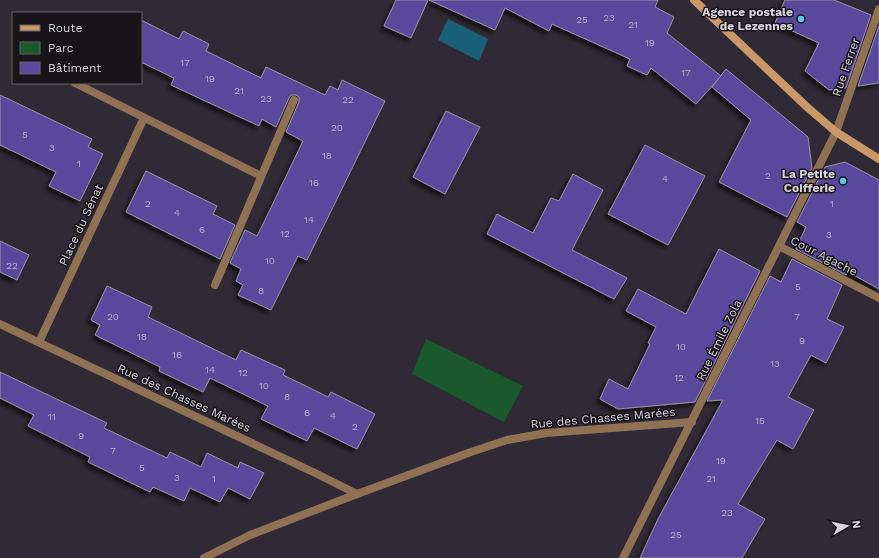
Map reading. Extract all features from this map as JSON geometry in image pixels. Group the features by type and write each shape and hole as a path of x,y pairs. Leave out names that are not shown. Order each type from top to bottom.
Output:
{"street":[{"path":"694,0 807,107 836,132 879,159"},
{"name":"Rue Ferrer","path":"836,132 879,9"},
{"path":"77,84 261,176"},
{"path":"215,285 294,100"},
{"name":"Place du Sénat","path":"39,342 144,118"},
{"name":"Rue Émile Zola","path":"623,558 836,132"},
{"name":"Cour Agache","path":"779,246 879,298"},
{"name":"Rue des Chasses Marées","path":"0,324 357,494"},
{"name":"Rue des Chasses Marées","path":"204,558 250,536 357,494 508,440 546,433 692,422"}],"green space":[{"path":"426,339 523,386 504,422 412,374"}],"water":[{"path":"448,19 488,39 479,61 438,40"}],"building":[{"path":"396,0 428,0 411,38 384,26"},
{"path":"429,0 658,0 655,7 674,17 667,33 721,76 696,104 651,68 647,75 627,66 630,59 552,24 549,31 505,8 495,30"},
{"path":"785,0 834,0 871,15 846,88 829,90 805,71 819,43 775,23"},
{"path":"142,20 179,39 183,31 209,44 206,51 261,78 266,67 325,95 330,86 338,90 342,80 385,101 307,260 298,256 271,310 238,295 243,285 236,281 241,269 230,263 245,230 257,236 303,141 286,132 299,102 299,97 296,95 291,95 276,127 262,119 259,126 171,85 174,78 142,62"},
{"path":"879,26 879,83 858,86"},
{"path":"726,69 808,137 812,168 787,217 719,182 751,120 712,87"},
{"path":"0,95 92,139 88,147 103,154 80,201 49,186 56,172 0,145"},
{"path":"446,111 480,127 445,194 413,177"},
{"path":"645,145 705,176 668,245 608,214"},
{"path":"845,162 879,180 879,289 848,272 846,275 796,249 806,227 797,222 825,167"},
{"path":"146,171 217,206 213,214 235,225 220,259 126,212"},
{"path":"573,174 603,190 572,250 627,278 614,299 487,234 497,214 533,233 551,198 559,201"},
{"path":"0,241 29,255 17,280 0,272"},
{"path":"719,249 760,271 695,402 618,409 600,399 609,379 628,389 650,344 648,343 656,327 626,311 638,289 686,314"},
{"path":"792,259 842,285 827,319 844,327 826,363 811,355 788,397 814,410 793,449 777,440 738,504 765,519 742,558 640,558 658,519 723,400 707,401 770,276 781,282"},
{"path":"107,286 152,307 148,317 236,360 241,350 285,370 283,375 328,397 331,392 375,414 357,449 314,428 307,441 261,419 268,406 210,378 203,392 159,371 160,367 95,335 100,325 91,320"},
{"path":"0,372 107,423 104,428 167,458 170,452 201,467 207,453 238,468 240,462 264,473 250,499 228,488 220,502 190,488 184,501 153,487 150,492 88,462 90,457 28,426 34,415 0,398"}],"place":[{"name":"Agence postale de Lezennes","path":"801,19"},
{"name":"La Petite Coifferie","path":"843,181"}]}
